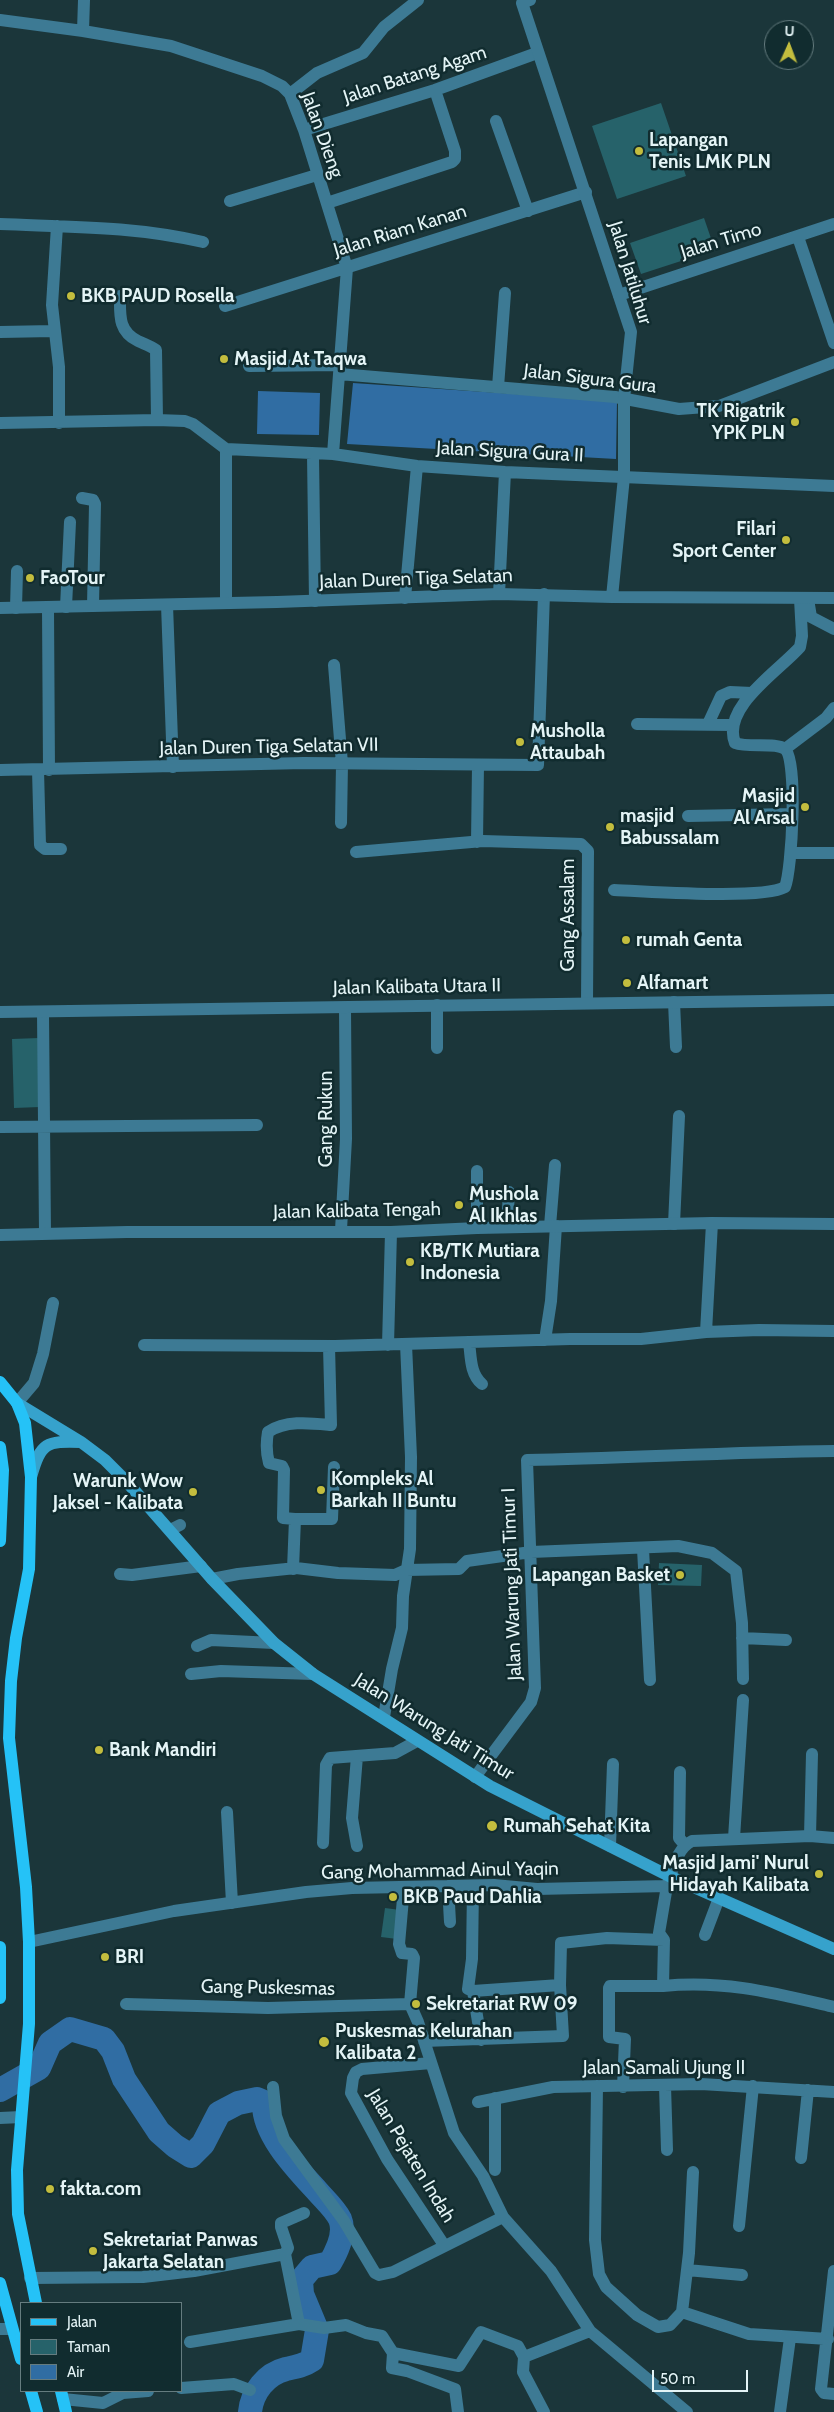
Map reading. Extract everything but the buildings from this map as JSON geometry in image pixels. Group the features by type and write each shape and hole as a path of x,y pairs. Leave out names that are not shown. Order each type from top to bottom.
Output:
{"main road":[{"path":"0,1382 17,1403 26,1432 31,1477 29,1569 16,1638 9,1738 26,1887 29,1942 29,2024 17,2170 18,2214 36,2302"},
{"name":"Jalan Warung Jati Timur","path":"17,1403 81,1442 127,1482 175,1528 212,1579 274,1643 313,1674 474,1777 610,1846 669,1881 719,1898 834,1950"},
{"path":"31,1477 38,1453 44,1447 52,1443 81,1442"},
{"path":"0,1447 3,1470 0,1541"},
{"path":"0,1947 0,1998"},
{"path":"0,2283 6,2329 20,2357"},
{"path":"31,2392 37,2412"}],"street":[{"path":"83,31 84,0"},
{"path":"290,94 317,73 354,59 363,53 384,27 418,0"},
{"name":"Jalan Jatiluhur","path":"524,1 537,53 586,192 631,332 624,399 624,477 612,597"},
{"name":"Jalan Dieng","path":"0,20 134,39 192,52 272,81 290,94 304,130 347,268 333,454"},
{"name":"Jalan Batang Agam","path":"304,130 435,90 537,53"},
{"path":"327,203 452,162 455,158 455,151 435,90"},
{"path":"496,121 528,211"},
{"path":"230,201 317,175"},
{"name":"Jalan Riam Kanan","path":"225,306 586,192"},
{"path":"0,224 113,228 160,232 203,242"},
{"name":"Jalan Timo","path":"619,295 716,261 798,237 834,224"},
{"path":"57,226 52,305 59,367 59,423"},
{"path":"798,237 834,343"},
{"path":"498,388 506,293"},
{"path":"120,296 120,321 124,330 132,338 156,350 157,420"},
{"path":"0,332 54,330"},
{"name":"Jalan Sigura Gura","path":"249,366 339,370 498,388 624,399 680,408 719,406 832,363"},
{"path":"0,423 157,420 194,424 226,449 226,602"},
{"name":"Jalan Sigura Gura II","path":"226,449 313,455 333,454 417,466 505,472 834,486"},
{"path":"313,455 315,601"},
{"path":"405,598 417,466"},
{"path":"499,594 505,472"},
{"path":"82,498 93,500 95,504 93,606"},
{"path":"66,608 70,522"},
{"path":"16,570 16,608"},
{"name":"Jalan Duren Tiga Selatan","path":"0,608 66,608 499,594 612,597 834,598"},
{"name":"Jalan Duren Tiga Selatan VII","path":"0,770 304,763 538,765 544,594"},
{"path":"804,599 810,617 834,629"},
{"path":"614,890 740,893 779,890 785,887 792,853 792,777 789,756 785,749 778,746 742,746 735,744 732,735 733,725 752,693 800,646 804,599"},
{"path":"167,605 173,766"},
{"path":"48,608 40,845 44,850 61,849"},
{"path":"802,622 818,621"},
{"path":"334,666 342,764 341,823"},
{"path":"708,724 721,696 730,692 752,693"},
{"path":"785,749 826,718 834,708"},
{"path":"637,724 733,725"},
{"path":"356,852 477,842 478,765"},
{"path":"688,816 792,814"},
{"name":"Gang Assalam","path":"477,842 562,843 581,844 586,847 588,851 587,1003"},
{"path":"792,853 834,853"},
{"name":"Jalan Kalibata Utara II","path":"0,1012 43,1013 437,1005 834,1000"},
{"path":"674,1002 676,1047"},
{"path":"437,1005 437,1048"},
{"name":"Gang Rukun","path":"342,1230 346,1139 345,1008"},
{"path":"43,1013 46,1233"},
{"path":"674,1224 679,1116"},
{"path":"0,1127 256,1125"},
{"path":"545,1340 555,1165"},
{"path":"477,1171 477,1228"},
{"path":"507,1227 509,1192"},
{"path":"706,1332 712,1223"},
{"name":"Jalan Kalibata Tengah","path":"0,1235 342,1230 391,1232 507,1227 712,1223 834,1224"},
{"path":"388,1345 391,1232"},
{"path":"17,1403 34,1383 43,1354 53,1303"},
{"path":"144,1345 388,1345 641,1339 706,1332 834,1331"},
{"path":"469,1342 473,1372 482,1384"},
{"path":"384,1718 392,1669 402,1628 402,1596 410,1548 411,1457 406,1344"},
{"path":"329,1346 331,1425 298,1423 277,1426 268,1432 266,1451 269,1463 282,1466 284,1470 283,1518 332,1518 334,1467"},
{"name":"Jalan Warung Jati Timur I","path":"474,1777 531,1702 535,1688 527,1460 588,1460 734,1452 834,1451"},
{"path":"293,1569 295,1519"},
{"path":"212,1579 238,1574 293,1569 394,1575 406,1570 459,1569 467,1561 531,1552 643,1549 678,1546 712,1553 736,1571 742,1638 743,1679"},
{"path":"643,1549 650,1680"},
{"path":"120,1574 201,1566"},
{"path":"742,1638 786,1640"},
{"path":"196,1646 211,1640 274,1643"},
{"path":"192,1674 221,1672 313,1674"},
{"path":"734,1838 743,1700"},
{"path":"323,1842 326,1764 330,1758 394,1753 417,1741"},
{"path":"810,1836 812,1754"},
{"path":"357,1756 352,1818 357,1846"},
{"path":"610,1846 613,1764"},
{"path":"680,1772 679,1838 685,1845"},
{"path":"227,1812 232,1903"},
{"path":"663,1986 664,1940 659,1932 669,1881 680,1851 685,1845 692,1841 734,1838 810,1836 834,1838"},
{"name":"Gang Mohammad Ainul Yaqin","path":"29,1942 174,1911 306,1892 448,1886 538,1889 669,1881"},
{"path":"448,1886 450,1922"},
{"path":"473,1886 472,1959 468,1989 474,1991 560,1985"},
{"path":"404,1887 399,1944 402,1953 412,1954 414,1958 410,2004 454,2133 483,2176 503,2217 551,2271 590,2331 687,2412"},
{"path":"705,1935 719,1898"},
{"path":"424,2041 563,2036 560,1985 561,1942 607,1938 664,1940"},
{"path":"623,2087 625,2039 609,2038 610,1986 688,1984 753,1988 834,2007"},
{"path":"474,1991 480,2040"},
{"name":"Gang Puskesmas","path":"126,2004 268,2008 410,2004"},
{"name":"Jalan Pejaten Indah","path":"431,2064 362,2069 356,2072 353,2078 351,2093 386,2159 444,2246"},
{"path":"596,2086 596,2240 598,2274 606,2287 637,2314 658,2327 670,2325 682,2312 687,2270 693,2172"},
{"path":"665,2086 667,2150"},
{"path":"739,2226 753,2086"},
{"name":"Jalan Samali Ujung II","path":"478,2102 553,2087 753,2086 834,2092"},
{"path":"273,2087 276,2116 284,2139 344,2221 375,2273 379,2275 393,2272 503,2217"},
{"path":"801,2158 808,2090"},
{"path":"495,2098 495,2170"},
{"path":"0,2118 21,2117"},
{"path":"303,2325 285,2254 288,2248 281,2223 304,2213"},
{"path":"30,2278 143,2277 194,2271 285,2254"},
{"path":"687,2270 742,2275"},
{"path":"834,2271 832,2314 821,2389 824,2393 834,2394"},
{"path":"682,2312 749,2334 828,2339"},
{"path":"190,2342 303,2325 324,2328 346,2325 366,2333 382,2336 393,2353 392,2368 407,2371 455,2389 458,2395 458,2412"},
{"path":"524,2357 590,2331"},
{"path":"393,2353 459,2366 482,2332 518,2346 524,2357 523,2372 544,2412"},
{"path":"780,2412 790,2338"},
{"path":"182,2388 234,2384 250,2390"},
{"path":"64,2401 103,2402 123,2393 136,2392"}],"green space":[{"name":"Lapangan Tenis LMK PLN","path":"661,103 686,176 617,199 592,126"},
{"path":"704,218 715,250 641,274 630,243"},
{"path":"39,1038 40,1107 14,1108 12,1039"},
{"name":"Lapangan Basket","path":"659,1563 702,1565 701,1586 658,1585"},
{"path":"385,1908 400,1910 397,1939 381,1937"}],"water":[{"path":"353,383 617,401 616,459 347,444"},
{"path":"258,391 320,393 319,435 257,434"}],"waterway":[{"path":"0,2090 39,2068 50,2043 70,2029 104,2039 113,2051 124,2079 159,2132 175,2146 191,2156 203,2144 219,2113 238,2103 257,2099 264,2102 265,2114 275,2139 335,2212 342,2224 342,2230 338,2247 330,2263 312,2267 301,2280 302,2294 317,2330 312,2360 302,2365 279,2371 266,2380 257,2391 250,2412"}],"place":[{"name":"Lapangan Tenis LMK PLN","path":"639,151"},
{"name":"BKB PAUD Rosella","path":"71,296"},
{"name":"Masjid At Taqwa","path":"224,359"},
{"name":"TK Rigatrik YPK PLN","path":"795,422"},
{"name":"Filari Sport Center","path":"786,540"},
{"name":"FaoTour","path":"30,578"},
{"name":"Musholla Attaubah","path":"520,742"},
{"name":"Masjid Al Arsal","path":"805,807"},
{"name":"masjid Babussalam","path":"610,827"},
{"name":"rumah Genta","path":"626,940"},
{"name":"Alfamart","path":"627,983"},
{"name":"Mushola Al Ikhlas","path":"459,1205"},
{"name":"KB/TK Mutiara Indonesia","path":"410,1262"},
{"name":"Kompleks Al Barkah II Buntu","path":"321,1490"},
{"name":"Warunk Wow Jaksel - Kalibata","path":"193,1492"},
{"name":"Lapangan Basket","path":"680,1575"},
{"name":"Bank Mandiri","path":"99,1750"},
{"name":"Rumah Sehat Kita","path":"492,1826"},
{"name":"Masjid Jami' Nurul Hidayah Kalibata","path":"819,1874"},
{"name":"BKB Paud Dahlia","path":"393,1897"},
{"name":"BRI","path":"105,1957"},
{"name":"Sekretariat RW 09","path":"416,2004"},
{"name":"Puskesmas Kelurahan Kalibata 2","path":"324,2042"},
{"name":"fakta.com","path":"50,2189"},
{"name":"Sekretariat Panwas Jakarta Selatan","path":"93,2251"}]}
